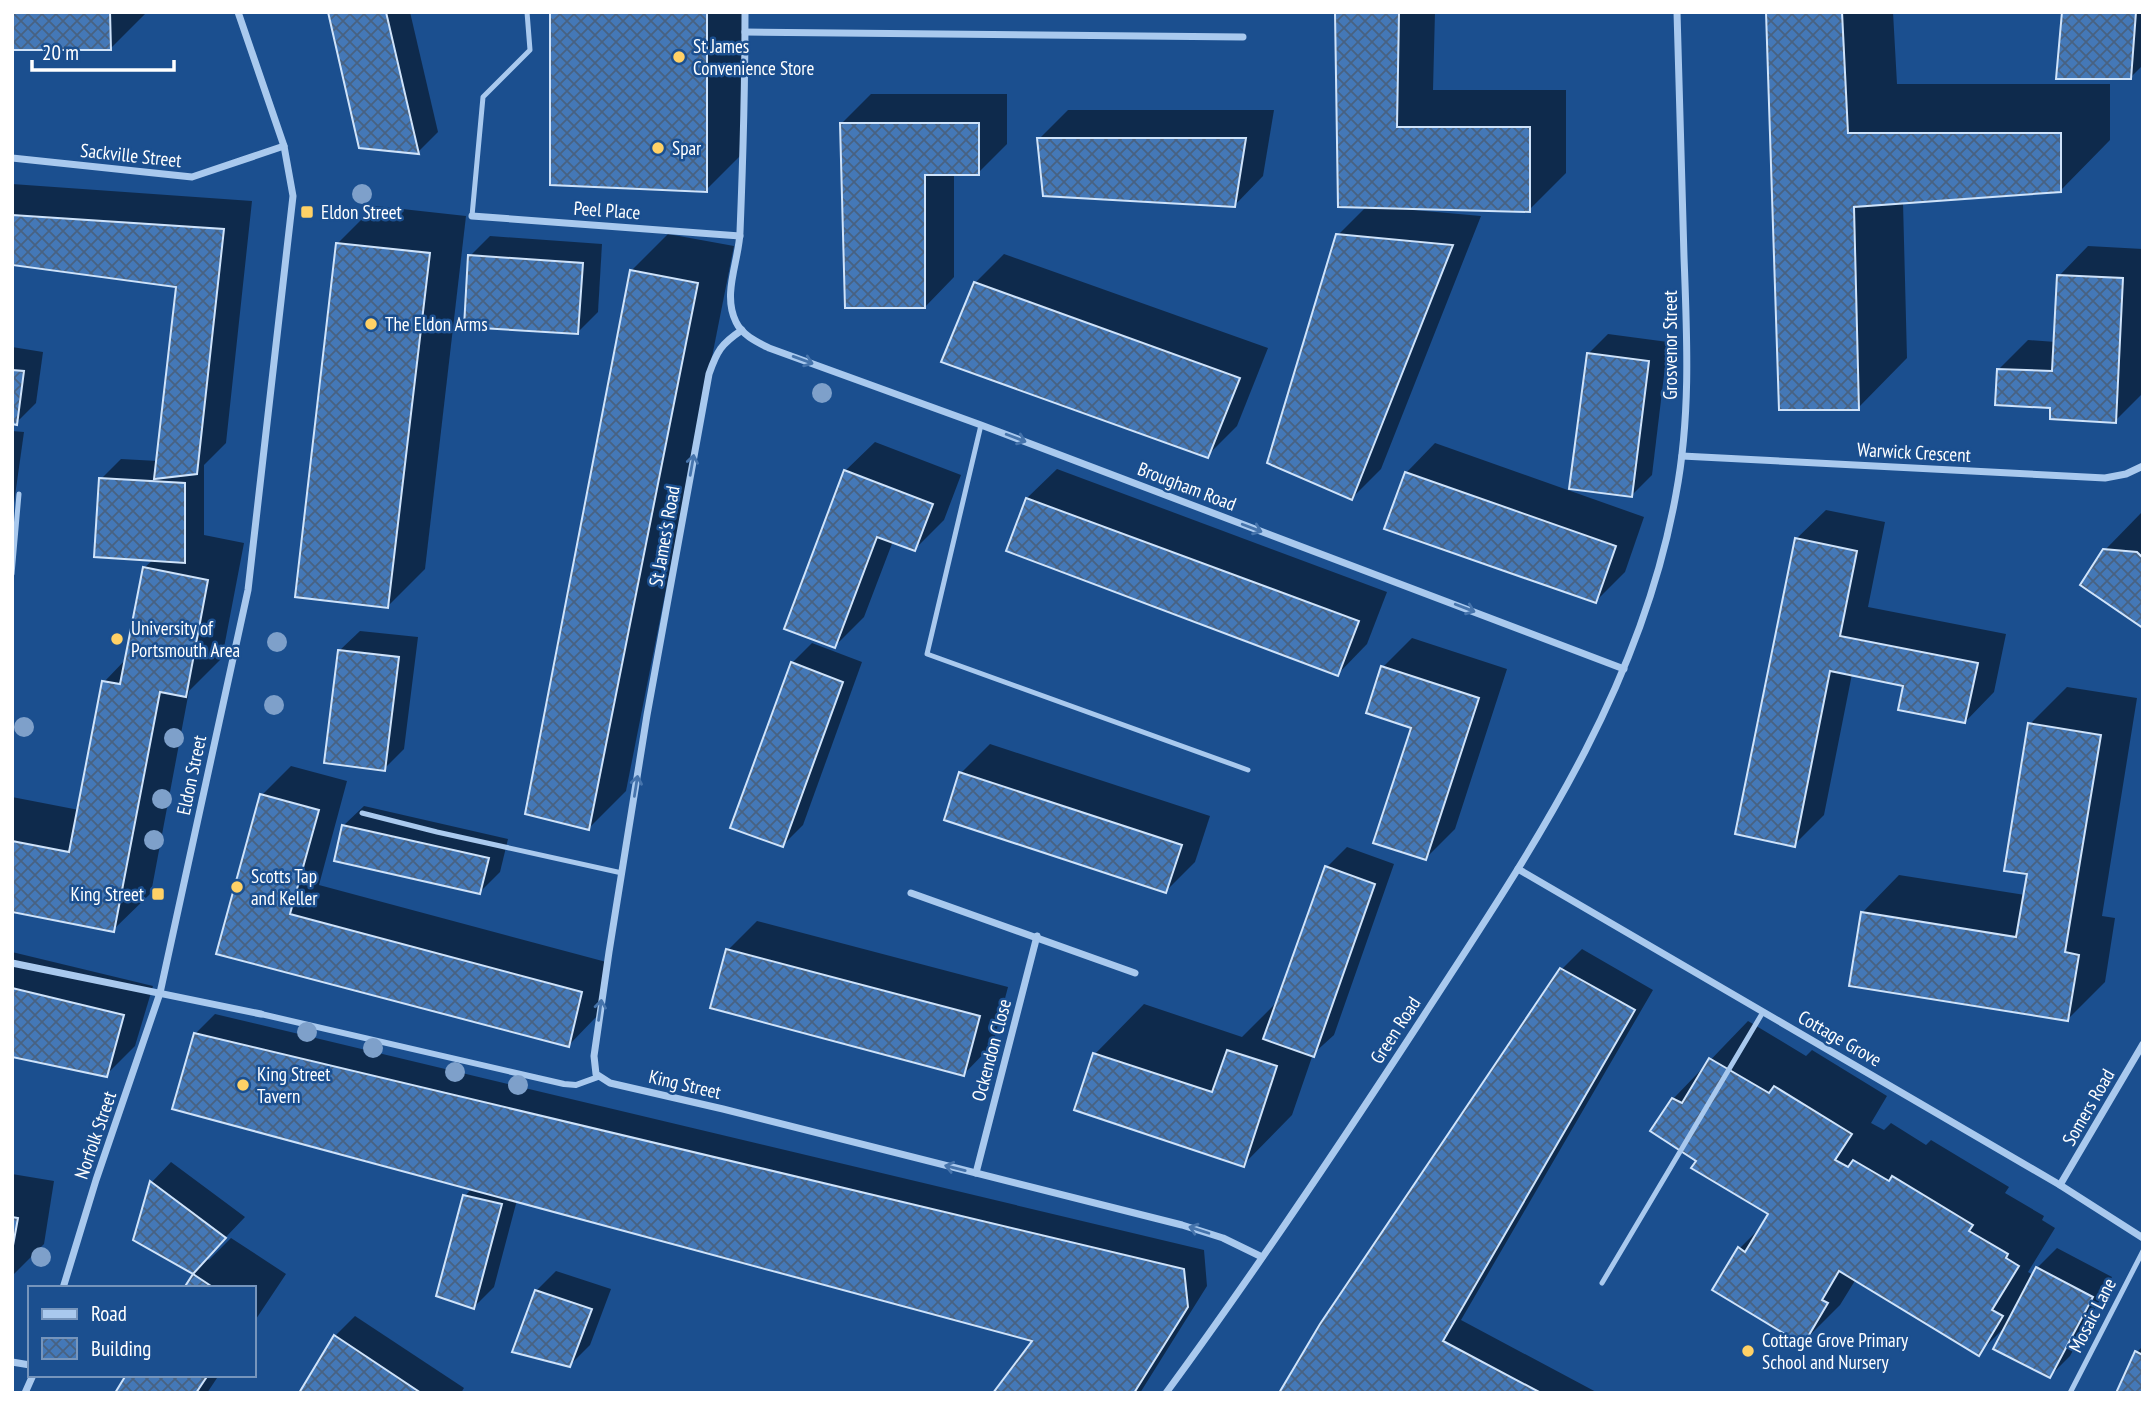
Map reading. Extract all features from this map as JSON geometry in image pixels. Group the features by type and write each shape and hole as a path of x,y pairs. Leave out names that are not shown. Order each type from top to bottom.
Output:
{"street":[{"name":"Eldon Street","path":"160,993 248,590 293,196 284,146 238,12"},
{"path":"742,330 736,322 731,300 740,236 745,12"},
{"name":"Grosvenor Street","path":"1624,668 1658,578 1677,491 1686,424 1688,352 1677,12"},
{"path":"745,32 1243,37"},
{"name":"Sackville Street","path":"12,158 192,177 284,146"},
{"name":"Peel Place","path":"472,216 740,236"},
{"name":"Brougham Road","path":"742,330 769,348 981,425 1624,668"},
{"name":"St James's Road","path":"598,1077 594,1069 594,1056 622,873 709,374 723,342 742,330"},
{"name":"Warwick Crescent","path":"1682,456 2105,478 2126,474 2143,466"},
{"name":"Green Road","path":"1166,1393 1391,1066 1518,869 1581,763 1624,668"},
{"name":"Cottage Grove","path":"1518,869 2060,1185 2143,1238"},
{"path":"911,893 1135,973"},
{"name":"Ockendon Close","path":"976,1173 1037,936"},
{"path":"12,963 261,1014 564,1084 576,1085 598,1077"},
{"name":"Norfolk Street","path":"64,1286 96,1180 160,993"},
{"name":"Somers Road","path":"2060,1185 2143,1044"},
{"name":"King Street","path":"598,1077 610,1083 1182,1225 1223,1238 1262,1257"},
{"path":"25,1393 32,1377"}],"lane":[{"path":"472,216 483,97 530,50 527,12"},
{"path":"981,425 927,654 1248,771"},
{"path":"12,573 19,494"},
{"path":"362,813 622,873"},
{"path":"1602,1283 1763,1012"},
{"name":"Mosaic Lane","path":"2070,1393 2143,1251"}],"building":[{"path":"12,12 110,12 111,50 12,50"},
{"path":"328,12 386,12 419,154 359,148"},
{"path":"550,12 707,12 707,192 550,185"},
{"path":"1335,12 1399,12 1397,127 1530,127 1530,212 1338,207"},
{"path":"1766,12 1842,12 1848,133 2061,133 2061,192 1854,207 1859,410 1779,410"},
{"path":"2062,12 2136,12 2131,79 2056,79"},
{"path":"840,123 979,123 979,175 925,175 925,308 845,308"},
{"path":"1037,138 1246,138 1235,207 1043,196"},
{"path":"12,215 224,229 197,474 154,479 176,287 12,265"},
{"path":"1336,234 1453,245 1352,500 1267,463"},
{"path":"336,243 430,253 388,608 295,597"},
{"path":"468,255 583,263 578,334 464,327"},
{"path":"630,270 698,283 589,830 525,814"},
{"path":"2057,275 2123,278 2116,423 2050,419 2050,408 1995,405 1997,369 2052,371"},
{"path":"974,282 1240,378 1208,458 941,362"},
{"path":"1587,353 1649,361 1632,497 1569,489"},
{"path":"12,370 24,371 17,425 12,424"},
{"path":"844,470 933,504 915,551 877,537 835,648 784,629"},
{"path":"1405,472 1616,546 1596,603 1384,529"},
{"path":"99,478 185,483 185,563 94,557"},
{"path":"1026,498 1359,621 1338,676 1006,551"},
{"path":"1795,538 1857,551 1840,636 1978,663 1965,723 1898,710 1903,686 1830,671 1795,847 1735,834"},
{"path":"2103,549 2137,552 2143,558 2143,628 2080,585"},
{"path":"143,567 208,580 186,697 160,692 114,932 12,912 12,841 69,852 102,681 120,684"},
{"path":"338,650 399,657 385,771 324,763"},
{"path":"791,662 843,682 783,847 730,828"},
{"path":"1381,666 1479,698 1426,860 1373,843 1411,728 1366,713"},
{"path":"2028,723 2101,735 2065,952 2079,955 2068,1021 1849,986 1861,912 2016,937 2027,874 2004,871"},
{"path":"959,772 1182,845 1166,893 944,820"},
{"path":"260,794 319,810 290,914 582,992 569,1047 216,954"},
{"path":"342,825 489,858 480,894 334,861"},
{"path":"1325,866 1375,884 1314,1057 1263,1039"},
{"path":"726,949 980,1016 964,1076 710,1008"},
{"path":"1560,968 1635,1010 1443,1341 1541,1393 1279,1393 1320,1324"},
{"path":"12,988 124,1015 107,1077 12,1057"},
{"path":"194,1033 1184,1269 1188,1307 1134,1393 993,1393 1032,1341 172,1109"},
{"path":"1227,1050 1277,1066 1244,1167 1074,1110 1093,1053 1212,1092"},
{"path":"1709,1058 1769,1093 1774,1086 1852,1134 1835,1160 1848,1167 1853,1160 1889,1181 1892,1176 1973,1225 1969,1231 2008,1254 2006,1258 2019,1266 1992,1310 2003,1316 1979,1356 1839,1271 1822,1300 1828,1303 1803,1345 1712,1290 1738,1247 1745,1252 1768,1214 1691,1168 1696,1161 1650,1131 1672,1098 1682,1103"},
{"path":"150,1181 226,1238 193,1274 133,1240"},
{"path":"463,1195 502,1204 474,1309 436,1296"},
{"path":"12,1217 18,1218 12,1251"},
{"path":"2036,1267 2093,1297 2050,1378 1993,1349"},
{"path":"193,1274 211,1286 185,1286"},
{"path":"535,1290 592,1309 570,1367 512,1352"},
{"path":"334,1335 421,1393 299,1393"},
{"path":"2135,1351 2143,1355 2143,1393 2116,1393"},
{"path":"125,1377 207,1377 196,1393 115,1393"}],"place":[{"name":"St James Convenience Store","path":"679,57"},
{"name":"Spar","path":"658,148"},
{"name":"Eldon Street","path":"307,212"},
{"name":"The Eldon Arms","path":"371,324"},
{"name":"University of Portsmouth Area","path":"117,639"},
{"name":"Scotts Tap and Keller","path":"237,887"},
{"name":"King Street","path":"158,894"},
{"name":"King Street Tavern","path":"243,1085"},
{"name":"Cottage Grove Primary School and Nursery","path":"1748,1351"}]}
